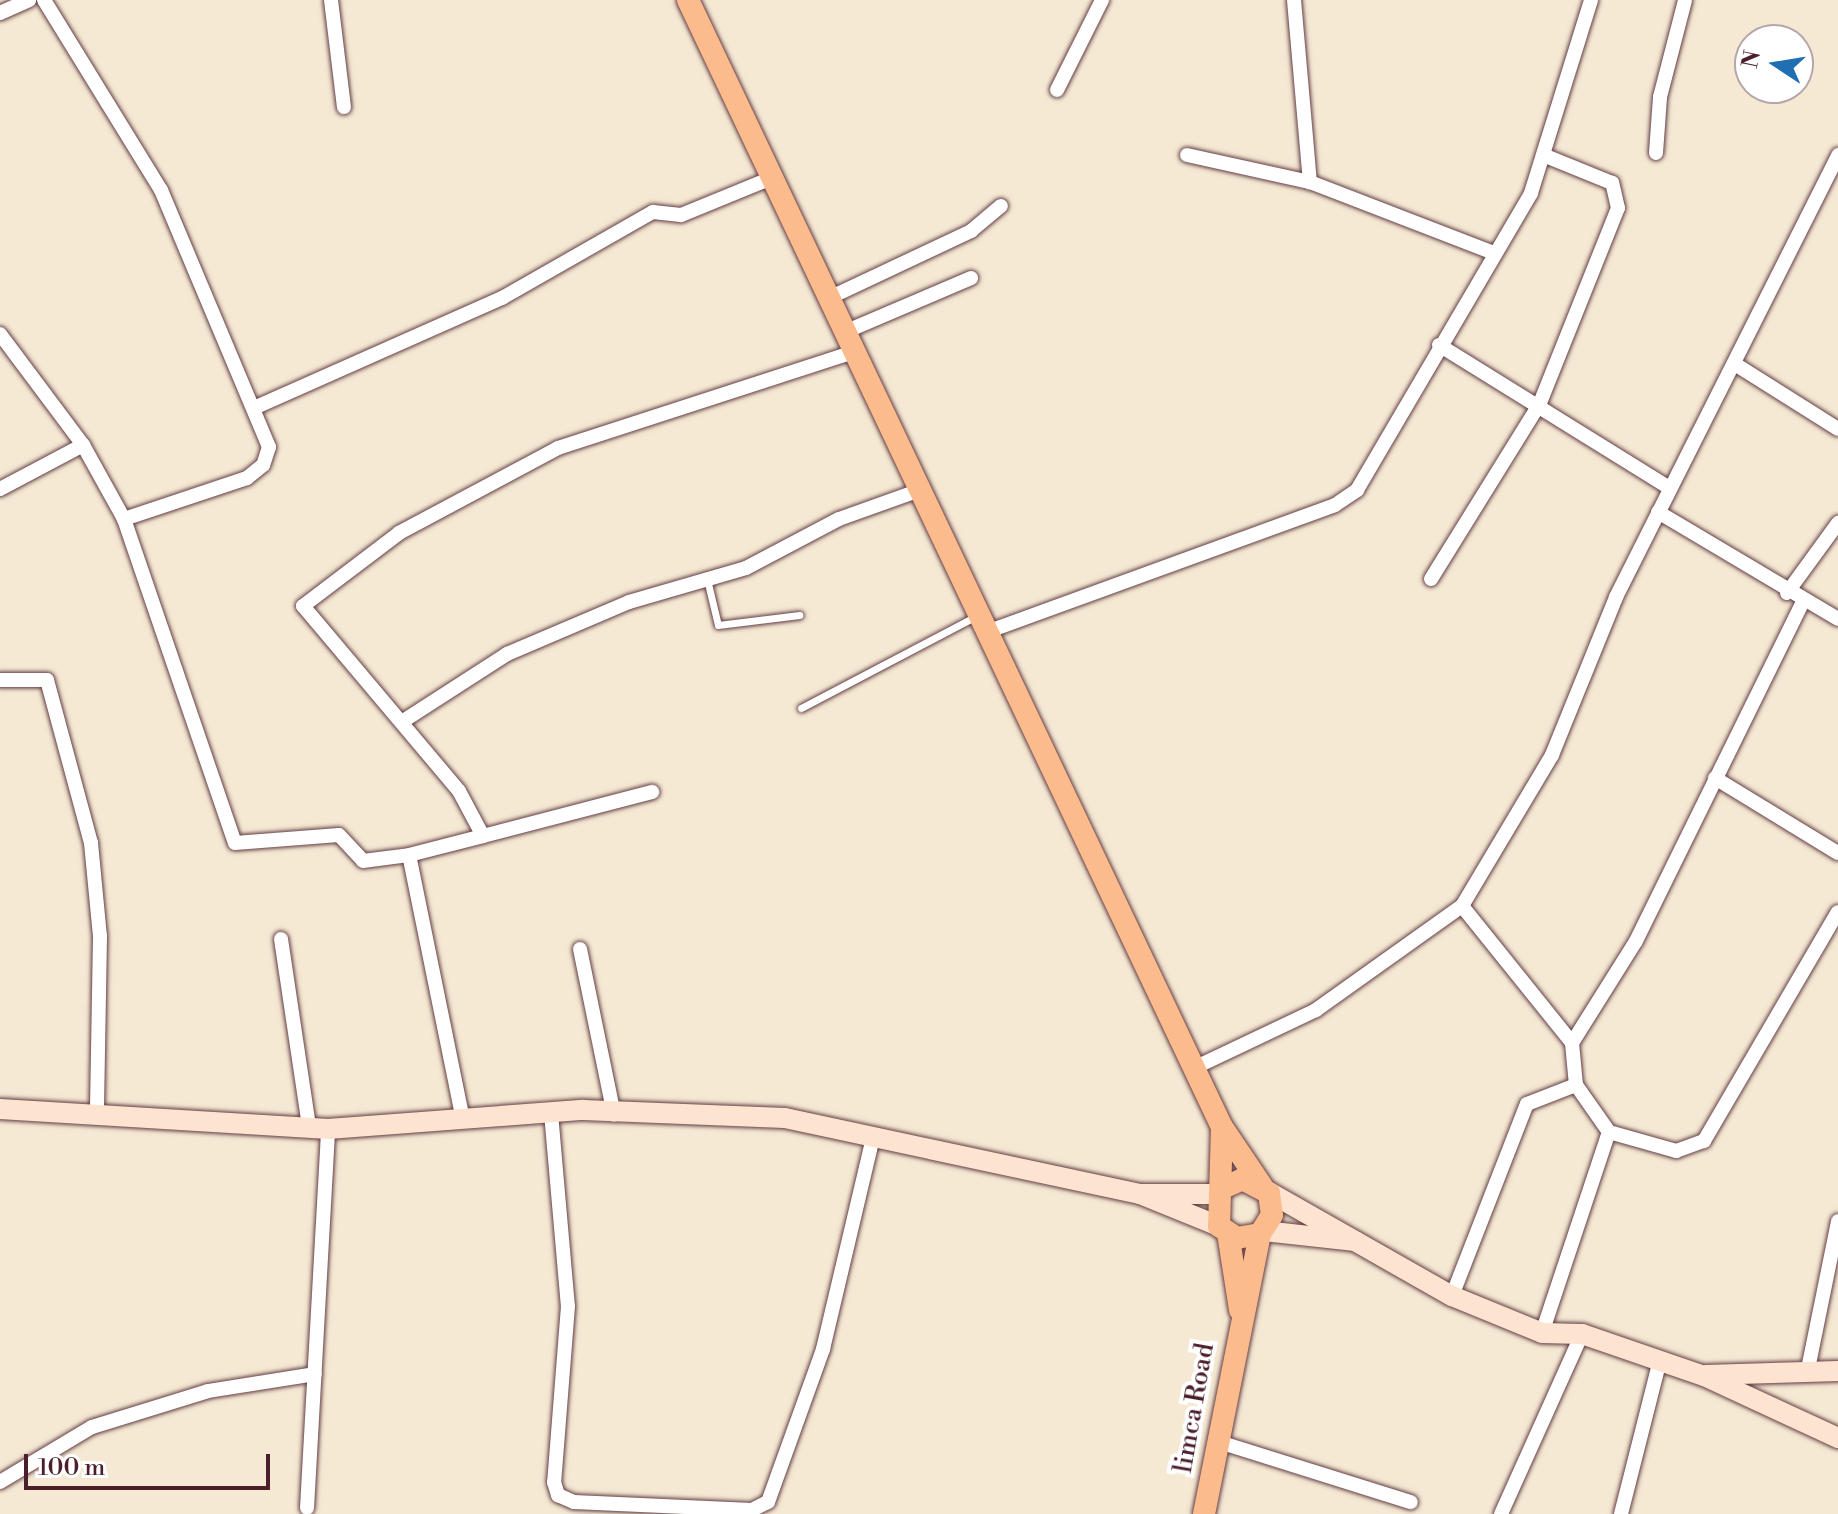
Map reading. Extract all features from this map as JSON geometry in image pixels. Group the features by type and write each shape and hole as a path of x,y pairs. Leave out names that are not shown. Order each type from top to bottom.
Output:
{"main road":[{"path":"688,0 987,621 1222,1127 1264,1188 1272,1215 1262,1232"},
{"path":"0,1109 319,1128 551,1113 614,1115 695,1110 723,1119 785,1118 1140,1194 1223,1230 1356,1241"},
{"path":"1222,1127 1223,1230"},
{"path":"1140,1194 1221,1191 1243,1179 1264,1188 1452,1296 1542,1333 1582,1334 1659,1364 1704,1376 1838,1438"},
{"name":"limca Road","path":"1223,1230 1240,1311"},
{"name":"limca Road","path":"1204,1514 1240,1311 1262,1232"},
{"path":"1704,1376 1808,1369 1838,1371"}],"street":[{"path":"0,13 29,0"},
{"path":"44,0 161,190 256,407 269,447 263,465 247,478 124,519"},
{"path":"331,0 344,107"},
{"path":"1057,90 1102,0"},
{"path":"1294,0 1310,182"},
{"path":"987,621 1335,505 1372,468 1546,156 1591,0"},
{"path":"1656,153 1660,97 1685,0"},
{"path":"1187,155 1310,182 1494,253"},
{"path":"1196,1067 1316,1010 1462,906 1552,755 1658,512 1738,366 1838,155"},
{"path":"1431,579 1540,403 1620,194 1612,183 1546,156"},
{"path":"256,407 502,298 653,212 681,215 774,177"},
{"path":"831,297 971,231 1001,206"},
{"path":"483,836 459,791 403,721 305,615 312,596 399,533 558,448 852,341 971,278"},
{"path":"0,334 83,445 124,519 235,843 339,835 363,861 409,855 652,792"},
{"path":"1439,345 1540,403 1670,488"},
{"path":"1738,366 1838,429"},
{"path":"0,489 83,445"},
{"path":"403,721 507,654 629,602 707,579 923,489"},
{"path":"1658,512 1787,593 1838,619"},
{"path":"1787,593 1838,523"},
{"path":"1572,1043 1636,941 1804,600"},
{"path":"0,680 47,680 91,843 101,951 97,1114"},
{"path":"1715,778 1838,853"},
{"path":"409,855 463,1120"},
{"path":"1462,906 1572,1043 1576,1085 1609,1132 1676,1151 1704,1141 1838,912"},
{"path":"281,939 319,1128 315,1374 307,1508"},
{"path":"580,949 614,1115"},
{"path":"1452,1296 1527,1104 1576,1085"},
{"path":"551,1113 568,1306 554,1482 558,1495 574,1502 752,1510 768,1502 823,1349 873,1138"},
{"path":"1542,1333 1609,1132"},
{"path":"1808,1369 1838,1221"},
{"path":"1501,1514 1582,1334"},
{"path":"1621,1514 1659,1364"},
{"path":"0,1482 92,1427 208,1391 315,1374"},
{"path":"1219,1442 1411,1502"}],"lane":[{"path":"707,579 718,625 799,615"},
{"path":"801,708 987,621"}]}
